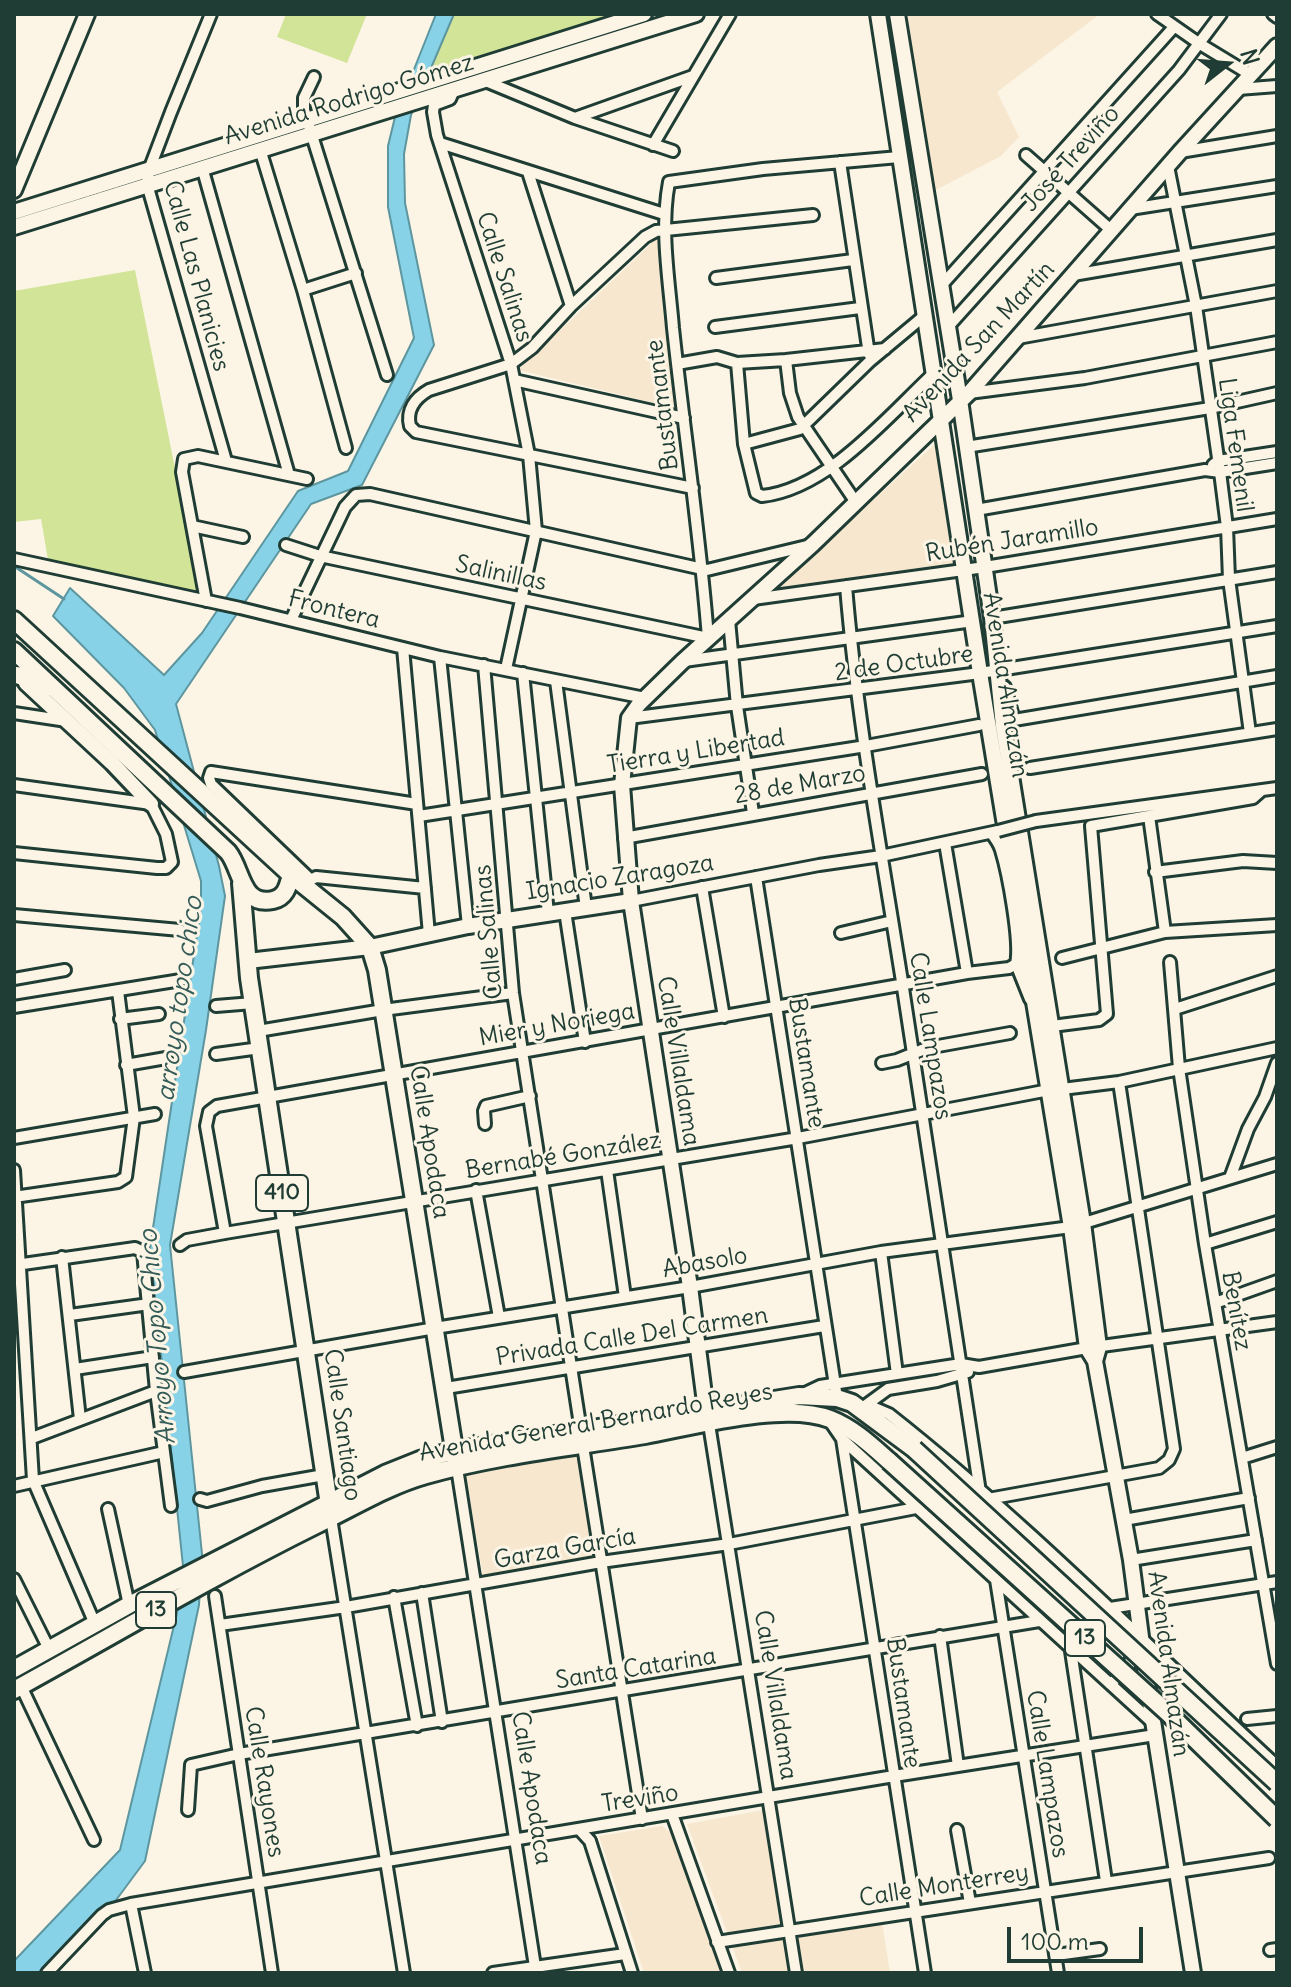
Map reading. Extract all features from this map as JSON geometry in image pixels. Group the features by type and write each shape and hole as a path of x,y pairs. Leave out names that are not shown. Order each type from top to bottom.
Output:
{"main road":[{"path":"14,190 87,14"},
{"name":"Avenida Rodrigo Gómez","path":"14,227 79,199 307,118 644,14"},
{"name":"Avenida Rodrigo Gómez","path":"148,177 202,167 696,14"},
{"name":"Avenida Almazán","path":"878,14 980,673 1036,1012 1055,1090 1094,1352 1131,1560 1154,1730 1193,1973"},
{"name":"Avenida Almazán","path":"897,14 947,328 964,397 966,447 1000,670 1005,738 1052,1026 1055,1090"},
{"name":"Avenida San Martín","path":"629,718 682,662 813,544 964,397 1277,46"},
{"name":"Avenida Rodrigo Gómez","path":"14,212 79,199"},
{"name":"Calle Apodaca","path":"14,620 291,875 308,882 370,947 377,970 456,1459"},
{"name":"410","path":"14,651 66,701 158,800 220,844 232,858 241,883"},
{"path":"16,674 66,701"},
{"path":"16,674 112,763 158,800"},
{"name":"Calle Villaldama","path":"629,718 622,785 631,901 708,1417"},
{"path":"241,883 256,898 271,900 285,893 291,875"},
{"name":"Calle Santiago","path":"241,883 253,1003 330,1511"},
{"name":"Ignacio Zaragoza","path":"248,961 370,947 468,926 631,901"},
{"name":"Avenida General Bernardo Reyes","path":"18,1688 330,1511 385,1474 456,1459 708,1417 836,1390 914,1449 1277,1783"},
{"name":"Avenida General Bernardo Reyes","path":"708,1417 785,1413 815,1415 848,1428 889,1461 1168,1713 1277,1819"},
{"name":"Avenida General Bernardo Reyes","path":"14,1669 129,1605 330,1511"}],"street":[{"name":"Calle Las Planicies","path":"211,14 148,177 226,461"},
{"path":"653,145 730,14"},
{"path":"1157,14 1251,75"},
{"name":"José Treviño","path":"947,328 1200,44 1221,14"},
{"path":"940,287 1174,27"},
{"path":"479,67 484,82 575,118 673,151"},
{"path":"575,118 693,76"},
{"path":"314,77 304,98 307,118 387,375"},
{"path":"1238,89 1277,86"},
{"name":"Calle Salinas","path":"439,139 434,106 450,99 454,90"},
{"name":"Calle Salinas","path":"413,101 425,109 439,139 511,364 529,455 536,531 506,669"},
{"path":"1180,152 1277,136"},
{"path":"439,139 528,172 664,214"},
{"path":"260,149 346,448"},
{"path":"1026,155 1111,230"},
{"path":"870,361 840,162 899,157"},
{"name":"Bustamante","path":"708,638 703,569 677,364 664,230 669,182 682,178 840,162"},
{"name":"Liga Femenil","path":"1168,166 1196,306 1227,527 1229,579 1250,733"},
{"path":"202,167 289,475"},
{"path":"528,172 571,306"},
{"path":"1130,209 1277,186"},
{"path":"693,488 422,433 412,430 408,420 413,403 419,396 442,385 511,364 532,348 571,306 645,237 656,231 813,215"},
{"path":"1071,275 1277,240"},
{"path":"716,278 853,260"},
{"path":"303,290 356,273"},
{"path":"1016,338 1277,291"},
{"path":"715,327 860,308"},
{"path":"744,444 789,433 805,425 870,361 924,316"},
{"path":"964,397 1277,342"},
{"path":"677,364 717,357 737,363 885,349"},
{"path":"786,360 790,393 798,417 855,501"},
{"path":"737,363 744,444 753,487 757,495 768,496 810,481 833,468 934,373"},
{"path":"514,380 684,418"},
{"path":"966,447 1210,408 1277,393"},
{"path":"976,510 1205,470 1277,452"},
{"path":"206,601 182,467 187,458 198,456 307,479"},
{"path":"1219,467 1277,463"},
{"path":"291,620 345,507 356,495 370,494 711,570 813,544"},
{"name":"Rubén Jaramillo","path":"753,599 985,567 1277,519"},
{"path":"192,526 243,537"},
{"name":"Salinillas","path":"286,545 320,556 708,638"},
{"name":"Frontera","path":"14,559 291,620 440,657 645,698"},
{"path":"992,618 1277,572"},
{"name":"Calle Lampazos","path":"846,586 850,637 881,856 984,1495"},
{"path":"729,620 737,706 753,813"},
{"path":"682,662 973,621"},
{"name":"2 de Octubre","path":"629,718 980,673 1277,626"},
{"path":"403,648 429,934"},
{"path":"440,657 468,926"},
{"name":"Calle Salinas","path":"484,665 513,993 642,1819"},
{"path":"1000,670 1014,720 1277,676"},
{"path":"523,673 548,913"},
{"path":"556,681 586,908"},
{"path":"14,713 67,721"},
{"name":"Tierra y Libertad","path":"419,816 866,746 979,725"},
{"path":"1030,768 1277,729"},
{"name":"Calle Apodaca","path":"308,882 211,784 209,775 216,771 417,804"},
{"name":"28 de Marzo","path":"624,838 982,774"},
{"path":"14,785 158,800 172,862 166,868 157,868 14,853"},
{"path":"1052,1026 1099,1020 1105,1017 1107,1010 1091,826 1253,798 1262,790 1277,788"},
{"name":"Ignacio Zaragoza","path":"631,901 881,856 1036,821 1262,790"},
{"path":"1149,816 1165,932"},
{"path":"995,832 1001,847 1016,934 1013,966 1036,1012"},
{"path":"945,843 967,973"},
{"path":"1155,872 1243,861 1277,863"},
{"path":"308,882 316,877 425,888"},
{"name":"Bustamante","path":"756,877 836,1390"},
{"path":"702,887 724,1017"},
{"path":"565,911 585,1042"},
{"path":"14,915 180,930"},
{"path":"841,933 892,921"},
{"path":"1062,958 1165,932 1277,925"},
{"name":"Benítez","path":"1170,962 1179,1068 1205,1244 1277,1664"},
{"name":"Mier y Noriega","path":"225,1233 206,1126 209,1112 217,1106 1013,966"},
{"path":"14,979 65,970"},
{"path":"1175,1009 1277,976"},
{"path":"14,1007 181,980"},
{"path":"14,1197 125,1179 129,1169 134,1117 118,991"},
{"path":"216,1054 259,1039 383,1010 513,993"},
{"path":"216,1006 253,1003"},
{"path":"120,1019 159,1014"},
{"path":"882,1063 927,1048 1010,1033"},
{"name":"Bernabé González","path":"180,1245 187,1240 287,1222 671,1160 1055,1090 1119,1082 1277,1048"},
{"path":"126,1065 166,1058"},
{"path":"1230,1178 1277,1063"},
{"path":"984,1495 1159,1468 1169,1460 1174,1449 1119,1082"},
{"path":"485,1124 486,1106 530,1096"},
{"path":"14,1138 155,1114"},
{"name":"Abasolo","path":"184,1372 881,1252 1077,1225 1277,1164"},
{"path":"14,1170 16,1265 33,1480 95,1624"},
{"path":"607,1170 625,1297"},
{"path":"476,1190 499,1317"},
{"path":"1205,1244 1277,1222"},
{"path":"16,1265 141,1249 171,1506"},
{"path":"881,1252 897,1374"},
{"path":"62,1257 80,1419"},
{"path":"1215,1303 1277,1281"},
{"path":"70,1315 149,1304"},
{"path":"863,1409 888,1389 962,1370 1277,1322"},
{"name":"Privada Calle Del Carmen","path":"446,1388 824,1326"},
{"path":"75,1369 153,1357"},
{"path":"836,1390 897,1374 962,1370"},
{"path":"32,1438 156,1391"},
{"path":"863,1409 875,1408 889,1414 984,1495 1110,1608 1277,1766"},
{"name":"Calle Villaldama","path":"708,1417 796,1973"},
{"path":"828,1418 842,1439 1110,1684 1154,1730"},
{"name":"Bustamante","path":"842,1439 925,1973"},
{"path":"1242,1458 1277,1447"},
{"path":"14,1486 164,1452"},
{"name":"Calle Apodaca","path":"456,1459 535,1970"},
{"path":"200,1499 207,1501 262,1486 324,1475"},
{"path":"1124,1520 1249,1498"},
{"name":"Garza García","path":"220,1625 729,1544 916,1508"},
{"path":"108,1509 129,1605"},
{"name":"Calle Santiago","path":"330,1511 404,1973"},
{"path":"1131,1560 1256,1540"},
{"path":"14,1579 49,1649"},
{"name":"Calle Lampazos","path":"996,1580 1058,1973"},
{"path":"1110,1608 1277,1582"},
{"path":"422,1593 442,1722"},
{"name":"Calle Rayones","path":"215,1596 272,1973"},
{"path":"394,1597 417,1726"},
{"name":"Santa Catarina","path":"188,1810 189,1768 194,1764 239,1754 1039,1621"},
{"path":"1110,1684 1125,1674 1133,1658 1134,1640 1124,1622"},
{"path":"940,1636 958,1766"},
{"path":"1071,1651 1106,1881"},
{"path":"18,1688 94,1840"},
{"path":"1247,1719 1277,1716"},
{"name":"Treviño","path":"47,1973 102,1915 131,1904 1085,1746 1154,1730"},
{"path":"672,1814 729,1973"},
{"path":"579,1829 590,1841 632,1973"},
{"path":"957,1830 970,1903"},
{"name":"Calle Monterrey","path":"717,1942 1269,1858"},
{"path":"131,1904 145,1973"},
{"path":"1056,1955 1100,1949"},
{"path":"493,1973 535,1970 625,1954"}],"shaded area":[{"path":"905,14 1100,14 997,92 1019,137 1001,156 932,192"},
{"path":"657,238 676,408 518,370 589,303"},
{"path":"935,444 956,565 770,595 815,553"},
{"path":"576,1455 593,1557 483,1575 466,1475"},
{"path":"763,1810 782,1937 882,1922 890,1973 742,1973 687,1824"},
{"path":"662,1826 672,1834 721,1973 644,1973 599,1836"}],"green space":[{"path":"286,14 367,14 347,63 277,37"},
{"path":"454,14 616,14 428,71"},
{"path":"135,270 200,592 48,560 41,519 14,522 14,291"}],"water":[{"path":"436,14 454,14 411,115 404,154 405,203 434,345 362,485 311,504 176,704 225,896 170,1245 202,1554 199,1605 145,1861 108,1911 48,1973 14,1973 14,1961 120,1850 177,1613 183,1566 150,1248 201,908 201,881 155,730 124,688 53,616 70,588 164,675 202,633 298,491 348,471 414,338 388,207 388,146 395,117"}],"waterway":[{"path":"14,566 64,599"}],"water label":[{"name":"arroyo topo chico","path":"180,999"},
{"name":"Arroyo Topo Chico","path":"158,1337"}]}
